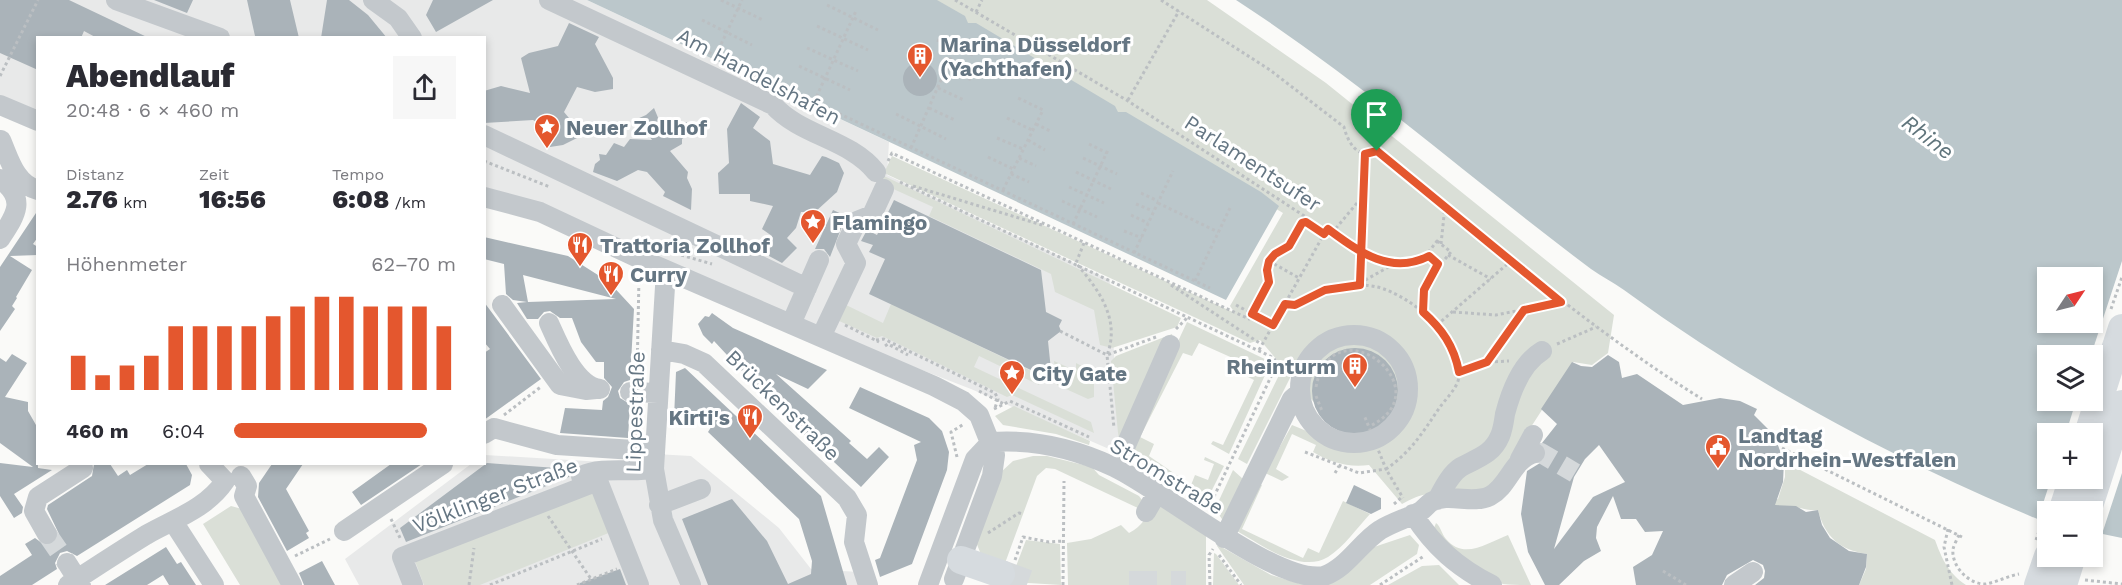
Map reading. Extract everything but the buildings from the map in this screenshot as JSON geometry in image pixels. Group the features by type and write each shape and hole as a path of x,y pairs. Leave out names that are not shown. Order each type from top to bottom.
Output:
{"highway":[{"path":"2092,423 2122,328"},
{"path":"2091,501 2122,404"},
{"path":"2063,585 2069,567"},
{"path":"957,570 1007,570"}],"street":[{"path":"116,0 215,36"},
{"path":"374,0 398,18 411,36"},
{"name":"Am Handelshafen","path":"549,0 774,105 785,118 866,158 888,181"},
{"path":"36,120 6,108 1,141 17,174 25,184 36,189"},
{"path":"486,136 807,288"},
{"path":"0,179 11,189 17,205 16,213 0,239"},
{"path":"821,337 856,263 846,244 857,221 872,215 888,181"},
{"path":"486,196 540,212 963,401 979,415 991,442 995,465 957,570 944,564 930,579 911,585"},
{"path":"791,324 819,260"},
{"name":"Lippestraße","path":"666,270 655,461 659,505 691,585"},
{"path":"502,305 552,378 567,387 599,389 569,364 549,323"},
{"path":"1220,535 1292,399 1300,392 1303,371 1314,353 1331,340 1351,335 1372,338 1391,349 1403,366 1409,387 1406,408 1395,426 1378,439 1357,444 1336,441 1318,430 1305,413 1300,392"},
{"path":"1116,468 1170,345"},
{"name":"Brückenstraße","path":"662,350 684,354 704,363 847,498 857,515 854,542 868,585"},
{"path":"1437,500 1450,478 1461,467 1481,459 1494,446 1529,359 1542,351"},
{"path":"630,392 658,393"},
{"path":"489,431 557,445 634,450 655,461"},
{"path":"930,579 975,459 991,442"},
{"name":"Stromstraße","path":"991,442 1047,444 1116,468 1157,492 1220,535 1289,574 1307,578 1324,576 1348,560 1380,531 1437,500"},
{"path":"1437,500 1490,496 1529,449"},
{"path":"537,504 543,491 594,470 634,472 655,461"},
{"path":"212,465 238,473 248,486 244,496 292,585"},
{"path":"345,531 442,465"},
{"path":"47,534 34,511 38,497 83,468"},
{"path":"73,578 148,534 174,523 217,493 238,473"},
{"name":"Völklinger Straße","path":"413,585 402,557 598,482 639,585"},
{"path":"659,505 701,489"},
{"path":"1146,512 1157,492"},
{"path":"1413,514 1437,547 1455,563 1492,585"},
{"path":"174,523 214,585"},
{"path":"1734,585 1753,572"}],"path":[{"path":"0,76 38,0"},
{"path":"721,0 764,20"},
{"path":"716,56 742,0"},
{"name":"Parlamentsufer","path":"956,0 1128,100 1328,229 1361,253 1392,265"},
{"path":"976,12 982,0"},
{"path":"1161,0 1270,70 1344,127 1350,143 1365,154"},
{"path":"827,5 878,30"},
{"path":"814,102 856,11"},
{"path":"1128,100 1179,11"},
{"path":"702,20 752,45"},
{"path":"817,26 868,50"},
{"path":"676,37 1210,288"},
{"path":"937,40 973,56"},
{"path":"807,48 858,71"},
{"path":"912,148 955,48"},
{"path":"799,66 850,90"},
{"path":"946,69 972,81"},
{"path":"937,88 963,100"},
{"path":"1003,190 1042,110 1017,97"},
{"path":"928,108 955,120"},
{"path":"896,114 946,139"},
{"path":"1007,118 1033,130"},
{"path":"1036,124 1052,132"},
{"path":"997,138 1023,150"},
{"path":"1028,140 1045,150"},
{"path":"1073,224 1108,151 1089,144"},
{"path":"1365,154 1377,151 1561,302 1651,367 1702,399"},
{"path":"891,155 892,153 1249,319 1269,282 1267,270 1269,261 1275,254 1289,246 1302,223 1306,222 1324,234"},
{"path":"1360,284 1365,154"},
{"path":"988,157 1013,169"},
{"path":"1019,158 1036,166"},
{"path":"1083,158 1117,174"},
{"path":"1134,253 1173,171"},
{"path":"1076,172 1111,189"},
{"path":"1011,174 1029,182"},
{"path":"888,181 1053,229"},
{"path":"888,181 1076,263 1274,358 1277,364 1208,510"},
{"path":"1069,186 1104,203"},
{"path":"1140,193 1218,232"},
{"path":"1332,233 1363,196"},
{"path":"1062,201 1097,217"},
{"path":"1136,204 1154,212"},
{"path":"1441,244 1445,206"},
{"path":"1195,281 1230,208"},
{"path":"1131,215 1148,224"},
{"path":"1259,350 1328,229"},
{"path":"1124,231 1142,238"},
{"path":"1423,312 1424,290 1438,264 1440,265 1451,252 1437,241 1426,254 1438,264"},
{"path":"1076,263 1084,243"},
{"path":"1448,255 1491,279"},
{"path":"1285,304 1295,305 1325,290 1360,284 1392,265 1414,262 1429,256"},
{"path":"1437,325 1512,260"},
{"path":"1269,261 1299,278"},
{"path":"1076,263 1092,282 1109,311 1112,343 1107,354 1115,437"},
{"path":"1162,279 1262,345"},
{"path":"1305,452 1359,473 1386,469 1418,441 1458,381 1459,372 1453,350 1437,325 1413,303 1389,291 1360,284"},
{"path":"1453,312 1496,315 1561,302"},
{"path":"1236,305 1273,325"},
{"path":"1459,372 1487,362 1524,310"},
{"path":"1060,331 1107,354 1178,329 1187,318"},
{"path":"1542,351 1596,327"},
{"path":"1322,411 1316,386 1327,363 1341,353 1367,353 1376,357 1388,369 1394,394 1388,411 1370,426"},
{"path":"489,431 507,412 552,378"},
{"path":"1364,415 1386,469 1402,497 1389,508"},
{"path":"1782,448 1960,536 1953,549 1957,566 1972,581 1984,584"},
{"path":"1335,473 1339,466"},
{"path":"1063,585 1064,481"},
{"path":"537,504 591,579"},
{"path":"470,585 476,528"},
{"path":"1948,529 1944,547 1952,585"},
{"path":"280,564 345,531"},
{"path":"399,531 401,537"},
{"path":"490,585 618,532"},
{"path":"1220,535 1210,542 1241,585"},
{"path":"1007,570 1023,537 1049,542 1064,541"},
{"path":"1380,585 1437,547"},
{"path":"1209,555 1210,585"},
{"path":"577,585 630,563"},
{"path":"1663,571 1686,585"}],"shaded area":[{"path":"0,0 587,0 889,142 887,175 1110,280 1119,446 1109,449 971,389 795,321 486,194 486,36 36,36 36,114 0,98"},
{"path":"925,0 1207,0 1326,83 1614,315 1608,353 1592,365 1573,362 1498,478 1483,489 1425,495 1402,504 1369,465 1347,465 1326,459 1313,452 1316,445 1292,434 1276,469 1289,477 1282,481 1265,473 1292,425 1343,446 1353,447 1291,376 1247,464 1238,459 1283,367 1260,340 1250,343 884,173 892,156 1235,313 1230,306 1283,213"},
{"path":"882,175 1181,318 1177,327 1112,348 1100,345 1094,310 1055,292 1051,274 929,216 933,207 878,182"},
{"path":"844,304 883,323 891,304 1042,376 1039,385 979,356 974,367 1091,422 1094,433 1012,395 1007,397 882,336 877,338 837,320"},
{"path":"1187,322 1271,362 1229,454 1211,444 1213,441 1223,445 1254,380 1242,374 1246,364 1199,343 1192,356 1183,353 1140,437 1154,444 1149,456 1191,485 1195,475 1208,480 1214,464 1204,460 1205,457 1224,466 1206,502 1128,449"},
{"path":"1172,334 1173,338 1119,443 1111,361 1116,356"},
{"path":"1054,361 1076,371 1076,363 1094,372 1094,397 1088,399 1057,385"},
{"path":"1014,406 1090,441 1089,445 1056,434 1003,425 995,416"},
{"path":"655,454 691,456 779,528 811,569 859,572 866,585 359,585 345,559 470,465 486,465 486,455 636,464"},
{"path":"1033,456 1047,456 1092,467 1099,475 1139,496 1142,500 1140,509 1055,469 1046,468 1037,476 1004,566 982,557 976,542 1001,472 1013,461"},
{"path":"1785,462 1935,540 1946,565 1966,585 1859,585 1866,569 1867,554 1849,549 1835,541 1825,528 1818,510 1792,506 1776,509 1769,502 1778,499 1785,477"},
{"path":"1233,470 1243,479 1224,522 1215,509"},
{"path":"1259,484 1262,485 1242,529 1303,558 1308,548 1319,553 1343,501 1370,514 1345,543 1328,557 1317,561 1293,560 1237,531"},
{"path":"595,491 611,532 480,585 424,585 415,561"},
{"path":"1159,505 1206,535 1206,585 1068,585 1067,543 1091,539 1121,525 1129,533"},
{"path":"231,506 242,509 282,585 240,585 203,524"},
{"path":"1436,523 1446,539 1461,549 1477,548 1508,535 1531,585 1503,584 1483,574 1441,536 1434,528"},
{"path":"1410,535 1419,545 1417,554 1370,585 1244,585 1217,546 1271,575 1301,584 1371,548"},
{"path":"1026,540 1060,544 1061,585 1010,582"},
{"path":"1214,553 1216,554 1239,585 1213,585"},
{"path":"1439,565 1459,585 1388,585 1422,566"}],"water":[{"path":"587,0 937,0 965,16 968,23 976,23 1115,106 1118,112 1126,112 1261,192 1279,206 1226,300"},
{"name":"Rhine","path":"1236,0 2122,0 2122,538 2103,534 2103,501 2037,501 2037,519 1879,446 1774,388 1723,357 1591,269 1327,64"}],"pier":[{"path":"2122,261 2122,473 2103,531 2103,501 2044,501 2048,489 2103,489 2103,423 2069,423 2073,411 2103,411 2103,345 2094,345 2098,333 2103,333 2103,319"}],"tunnel":[{"path":"1535,453 1541,453 1575,473"},
{"path":"47,534 67,563"},
{"path":"1001,574 1031,585"},
{"path":"1129,585 1186,585"}],"place":[{"name":"Marina Düsseldorf (Yachthafen)","path":"920,79"},
{"name":"Neuer Zollhof","path":"547,150"},
{"name":"Flamingo","path":"813,245"},
{"name":"Trattoria Zollhof","path":"580,268"},
{"name":"Curry","path":"611,297"},
{"name":"Rheinturm","path":"1355,389"},
{"name":"City Gate","path":"1012,396"},
{"name":"Kirti's","path":"750,440"},
{"name":"Landtag Nordrhein-Westfalen","path":"1718,470"}],"route":[{"path":"1377,151 1365,154 1361,253 1360,285 1325,290 1295,305 1285,304 1273,325 1252,314 1269,282 1267,275 1269,261 1275,254 1289,246 1302,223 1306,222 1324,234 1328,229 1361,253 1392,265 1414,262 1429,256 1438,264 1424,290 1423,312 1445,334 1457,360 1459,372 1487,362 1524,310 1561,302 1377,151"}]}
